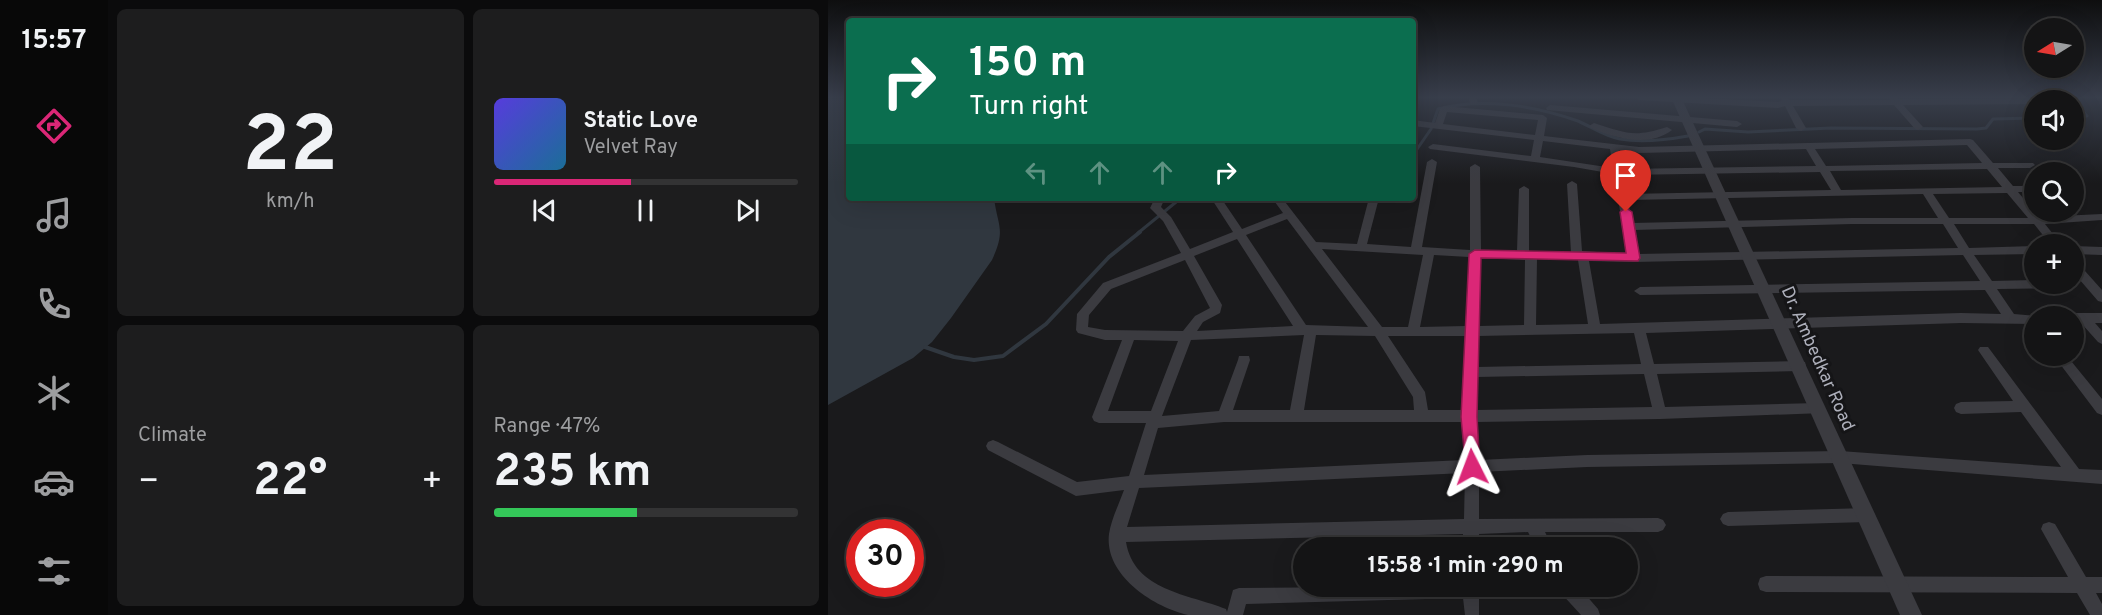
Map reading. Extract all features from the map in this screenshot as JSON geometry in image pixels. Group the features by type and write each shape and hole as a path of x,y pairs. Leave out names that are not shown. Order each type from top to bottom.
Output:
{"street":[{"path":"1440,126 1639,150 1700,146 1970,142 2024,204"},
{"path":"1535,160 1542,126"},
{"path":"1594,126 1613,134 1643,138 1679,126"},
{"path":"1667,126 1667,130"},
{"name":"Dr. Ambedkar Road","path":"1689,126 1700,146 1747,255 1800,366 1911,615"},
{"path":"1809,146 1839,194"},
{"path":"1433,147 1620,172 2024,165"},
{"path":"1614,147 1634,258"},
{"path":"1416,250 1432,162"},
{"path":"1471,537 1472,467 1469,417 1475,254 1475,168"},
{"path":"1572,184 1577,253 1583,257 1594,328"},
{"path":"1523,253 1524,189"},
{"path":"1623,197 2024,189"},
{"path":"1926,191 2012,319"},
{"path":"1218,201 1306,330 1296,416"},
{"path":"1279,201 1379,332 1420,396 1421,417"},
{"path":"1361,248 1373,201"},
{"path":"1158,203 1188,253 1216,305 1216,310 1199,319 1186,336 1154,420 1117,536 1120,556 1142,586 1187,607 1220,615"},
{"path":"1289,214 1107,286 1083,314 1082,330 1105,335 1186,336 1306,330 1413,332 2024,320"},
{"path":"2084,218 2102,217"},
{"path":"1628,227 1733,223 2024,221"},
{"path":"2038,222 2048,234"},
{"path":"1311,245 1475,254 1523,253 1634,258 2024,250"},
{"path":"2084,250 2102,251"},
{"path":"1413,332 1429,251"},
{"path":"1523,253 1531,258 1530,329"},
{"path":"2084,277 2102,298"},
{"path":"2084,283 2102,283"},
{"path":"1640,291 2024,285"},
{"path":"2084,318 2102,318"},
{"path":"2084,323 2102,339"},
{"path":"1639,328 1659,413"},
{"path":"1130,335 1099,417 1154,420 1224,416 1469,417 1818,409"},
{"path":"1984,350 2076,476"},
{"path":"1224,416 1244,360"},
{"path":"1470,372 1800,366"},
{"path":"2068,366 2102,409"},
{"path":"1961,408 2025,406"},
{"path":"993,446 1076,489 1134,482 1587,461 1840,457 2100,479"},
{"path":"1728,519 1867,515"},
{"path":"1117,536 1533,525 1658,525"},
{"path":"1533,525 1539,537"},
{"path":"2049,529 2099,615"},
{"path":"1766,584 2102,585"},
{"path":"1235,615 1239,596 1293,594"},
{"path":"1471,597 1472,612"},
{"path":"1576,597 1592,615"}],"shaded area":[{"path":"828,126 846,126 846,201 995,201 1000,235 992,260 932,342 913,358 828,405"}],"waterway":[{"path":"1416,151 1432,126"},
{"path":"1587,126 1614,138 1637,141 1688,136"},
{"path":"1699,132 1705,129 1748,132 1831,128 1977,129 1988,126"},
{"path":"1138,233 1177,201"},
{"path":"925,347 954,357 974,360 1003,356 1046,324 1109,257 1140,232"}],"route":[{"path":"1472,467 1469,417 1475,254 1523,253 1634,258 1626,212"}]}
